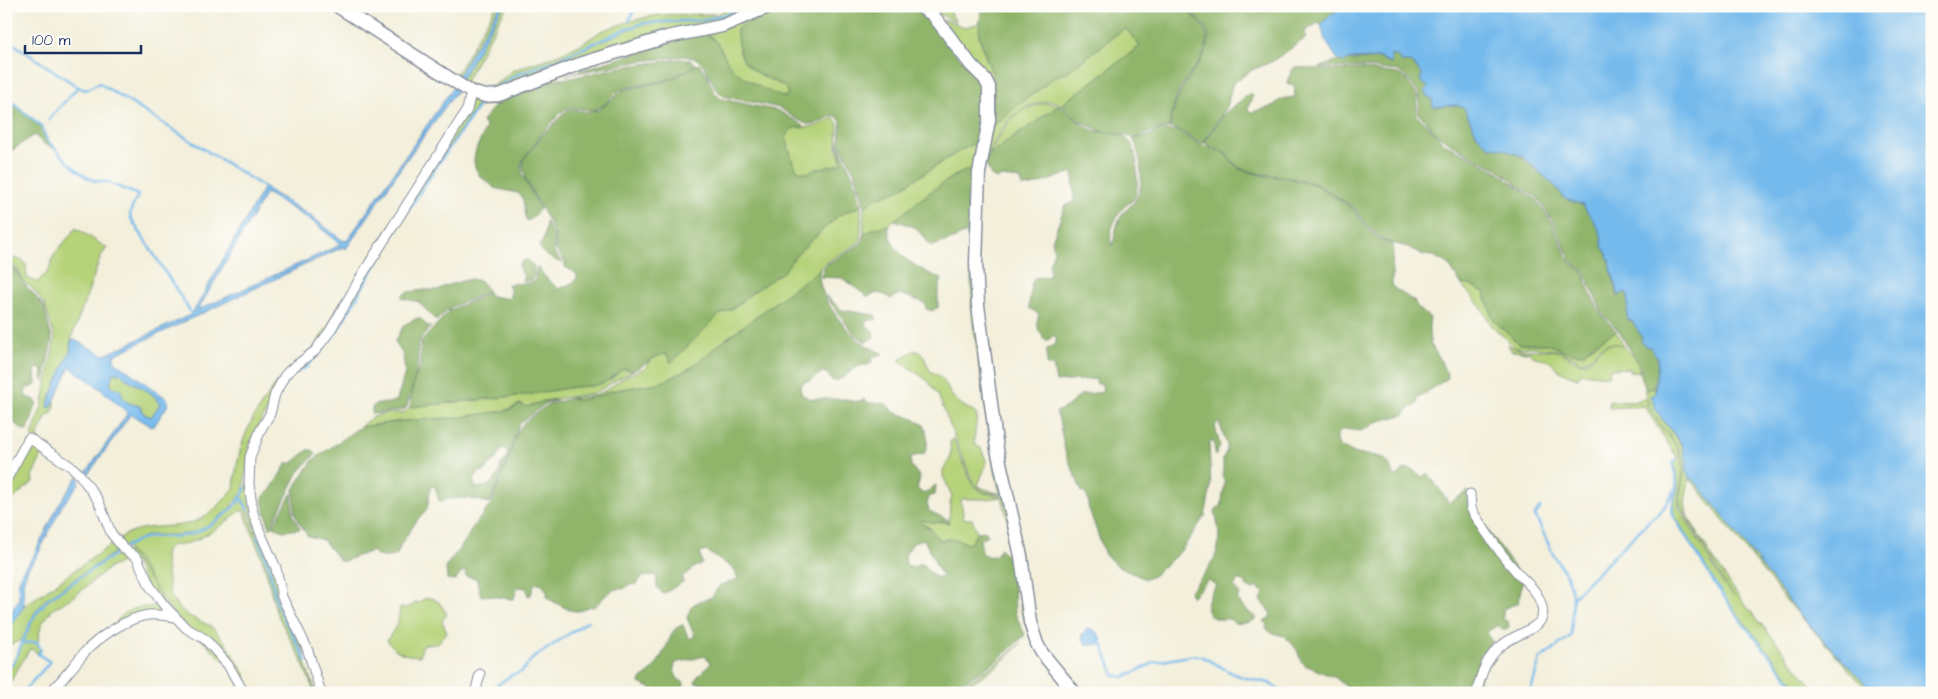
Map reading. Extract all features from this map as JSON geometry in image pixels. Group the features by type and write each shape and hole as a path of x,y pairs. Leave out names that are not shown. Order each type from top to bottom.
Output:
{"street":[{"path":"337,6 471,92 485,96 499,95 582,64 668,37 722,26 770,6"},
{"path":"919,6 934,15 970,65 985,79 989,88 989,120 979,172 976,263 978,305 997,449 1022,556 1030,622 1037,644 1042,653 1075,693"},
{"path":"321,693 307,648 282,597 276,568 253,513 249,484 250,456 270,414 275,394 285,375 315,351 330,331 362,275 467,110 471,92"},
{"path":"6,480 30,438 74,468 98,500 111,533 123,548 138,558 150,586 163,604 186,628 205,639 216,650 228,665 244,693"},
{"path":"1470,494 1470,508 1515,571 1536,592 1543,614 1542,619 1536,626 1502,645 1493,654 1483,671 1477,693"},
{"path":"49,693 72,671 86,651 116,628 131,620 148,615 175,617"},
{"path":"475,693 480,674"}],"green space":[{"path":"340,6 346,6 455,76 496,6 500,6 457,77 461,80 503,6 507,6 465,82 485,93 513,70 552,57 582,44 601,31 630,21 658,15 718,14 732,6 743,6 737,11 703,19 644,22 554,60 515,74 489,93 491,93 516,75 555,62 644,24 705,21 737,12 746,6 761,6 726,22 674,32 582,61 490,95 481,94 457,80"},
{"path":"777,6 785,6 759,16 737,29 740,52 744,61 765,77 786,87 788,94 782,97 774,95 734,71 721,49 707,34"},
{"path":"785,6 902,6 917,11 933,22 984,90 984,116 978,142 961,150 898,190 875,199 864,207 855,173 839,142 841,122 836,115 815,124 807,124 780,108 723,96 716,89 704,66 697,59 685,56 640,61 565,75 684,38 707,34 719,46 733,69 749,81 785,97 788,94 785,87 756,72 744,61 740,53 737,29 759,16"},
{"path":"902,6 913,6 984,84 974,224 1005,495 984,492 973,483 938,395 928,381 899,360 913,351 919,351 930,371 944,381 953,397 977,415 974,441 976,446 981,448 987,463 978,485 1000,494 991,450 972,314 970,234 974,168 956,175 942,184 888,225 875,228 864,234 864,207 875,199 898,190 961,150 978,142 977,80 917,11"},
{"path":"924,6 946,6 956,22"},
{"path":"983,6 1184,6 1202,25 1206,33 1206,48 1203,56 1179,91 1169,128 1160,129 1135,138 1103,132 1080,121 1061,105 1140,46 1125,28 1067,72 1056,76 992,126 992,84 994,80 979,36"},
{"path":"1185,6 1335,6 1337,9 1321,25 1318,23 1305,31 1306,38 1273,61 1252,70 1236,81 1232,86 1227,107 1203,143 1200,143 1179,130 1170,128 1179,96 1208,45 1206,29"},
{"path":"943,19 965,27 977,24 980,19 979,36 994,76 992,126 1056,76 1067,72 1125,28 1140,46 1061,105 1054,102 1045,102 1028,106 1011,118 998,136 982,166 992,96"},
{"path":"1391,55 1397,56 1401,62 1411,62 1420,70 1428,87 1425,90 1427,96 1464,108 1477,134 1488,146 1522,156 1556,187 1565,199 1583,205 1601,235 1602,246 1607,254 1618,296 1624,292 1628,295 1627,320 1632,321 1658,358 1657,380 1654,386 1646,391 1640,372 1640,365 1618,330 1602,313 1584,271 1572,262 1553,222 1537,197 1518,186 1498,169 1466,153 1435,133 1419,113 1420,95 1408,79 1398,71 1361,67 1319,68 1338,60 1380,58 1391,64"},
{"path":"679,59 690,60 696,64 672,78 621,89 597,109 568,108 550,124 521,163 522,174 540,209 530,220 527,221 525,217 524,203 518,193 494,188 479,175 474,162 474,156 486,127 482,122 493,108 502,101 521,92 556,81 622,67"},
{"path":"699,64 706,73 714,92 721,99 779,111 804,126 804,128 790,130 786,137 793,163 798,171 809,173 815,169 842,163 838,143 855,181 861,206 839,215 797,254 784,271 753,292 737,306 719,315 671,363 667,354 663,355 632,371 623,369 604,383 592,386 410,407 413,383 420,366 421,342 450,310 489,293 491,296 510,299 508,284 535,281 537,267 559,289 572,283 577,278 577,274 565,267 565,262 556,250 555,234 526,180 523,168 523,160 542,136 566,111 572,109 586,112 599,110 623,90 666,81"},
{"path":"1295,67 1332,70 1361,69 1398,74 1406,79 1417,95 1417,115 1444,143 1497,171 1536,199 1551,222 1570,262 1583,272 1591,295 1601,314 1616,331 1589,347 1585,353 1580,354 1571,353 1547,344 1519,344 1494,321 1484,292 1470,285 1461,284 1448,264 1408,247 1384,241 1370,229 1353,207 1316,184 1239,168 1223,151 1204,143 1224,114 1250,93 1253,95 1248,108 1252,112 1274,106 1283,99 1295,97 1294,85 1288,85 1287,82"},
{"path":"555,77 563,78 498,104 486,105 479,103 440,158 324,348 307,366 293,373 307,359 469,101"},
{"path":"6,98 41,126 47,140 55,149 43,143 34,135 11,151 6,147"},
{"path":"1046,103 1059,105 989,155 1010,120 1025,110"},
{"path":"1059,105 1079,122 1093,130 1122,136 1131,143 1134,149 1137,168 1136,194 1115,221 1110,236 1112,246 1119,220 1139,193 1141,178 1140,160 1133,139 1148,136 1160,130 1178,131 1199,144 1223,152 1239,169 1317,185 1352,208 1369,230 1378,238 1393,244 1392,284 1395,289 1414,301 1418,308 1430,318 1429,330 1432,347 1448,378 1417,399 1418,403 1404,415 1379,421 1361,431 1344,429 1337,434 1337,442 1342,448 1357,454 1378,456 1384,459 1389,464 1393,474 1397,476 1406,469 1414,470 1422,477 1428,473 1449,503 1468,491 1468,502 1523,580 1518,603 1503,609 1503,619 1508,622 1509,627 1504,631 1498,625 1487,632 1493,644 1480,655 1484,664 1475,693 1353,693 1336,678 1305,665 1290,641 1284,636 1270,632 1266,628 1267,625 1264,621 1271,614 1261,600 1264,593 1256,586 1253,590 1239,579 1234,586 1240,595 1237,599 1256,618 1245,623 1235,623 1229,619 1220,619 1209,614 1207,610 1208,601 1216,585 1208,580 1192,597 1190,591 1212,563 1218,546 1218,525 1215,511 1221,507 1225,481 1223,479 1223,458 1227,450 1219,422 1215,426 1220,446 1215,456 1214,442 1209,444 1211,487 1205,516 1180,552 1153,576 1146,579 1120,568 1105,555 1085,492 1082,492 1065,451 1056,412 1068,406 1080,395 1103,392 1102,384 1097,384 1095,379 1056,382 1053,366 1047,365 1047,349 1055,344 1057,339 1054,335 1048,340 1043,339 1037,322 1039,314 1029,308 1031,286 1034,278 1050,276 1049,265 1054,251 1052,241 1065,206 1073,202 1074,198 1073,172 1032,186 1022,187 1021,179 1000,177 997,179 992,177 985,163 989,155"},
{"path":"834,118 838,124 837,148 842,163 809,173 798,171 793,163 786,137 788,132 798,127 816,126"},
{"path":"975,167 970,234 966,233 931,246 916,228 895,220 943,183"},
{"path":"861,206 861,241 822,265 820,269 722,342 692,367 663,382 610,391 599,396 578,400 571,398 595,395 606,390 628,375 645,368 649,361 662,354 667,354 671,362 719,315 737,306 753,292 784,271 797,254 839,215"},
{"path":"546,222 554,235 554,252 563,263 549,257 539,246 544,238"},
{"path":"888,225 893,244 906,259 942,279 938,291 938,308 935,308 933,311 926,309 925,303 899,294 891,299 886,295 880,294 868,297 842,278 821,277 824,266 863,242 864,234 875,228"},
{"path":"76,228 107,248 101,256 73,334 70,344 71,349 49,401 51,407 55,401 55,407 51,414 48,414 38,434 40,443 32,436 43,402 55,338 45,306 6,257 23,260 26,265 27,278 37,282 48,272 54,255"},
{"path":"527,259 534,266 534,276 531,280 523,281 524,278 519,266 520,263"},
{"path":"6,261 17,271 23,283 44,307 52,339 44,381 42,379 43,372 37,368 35,371 36,385 26,389 27,398 32,398 37,402 28,430 25,431 11,421 6,425"},
{"path":"820,269 819,277 824,295 835,314 856,338 883,354 871,357 872,362 870,364 857,367 835,381 831,380 827,373 822,372 812,380 803,382 800,388 802,395 812,399 846,399 855,402 865,399 868,403 883,403 888,405 894,412 924,425 927,439 926,450 924,454 910,457 911,466 920,477 917,489 924,494 936,485 935,495 930,496 927,503 929,511 948,520 949,523 942,521 934,523 922,520 921,523 930,528 940,541 954,539 968,544 972,542 977,532 985,531 988,535 980,539 982,553 993,556 996,555 1000,548 1006,554 1014,588 1015,613 1025,635 995,662 947,693 689,693 700,688 702,683 695,683 697,677 711,663 705,656 675,663 674,670 677,678 684,683 683,691 667,693 640,683 657,664 671,635 676,629 683,625 689,639 695,636 687,618 691,607 712,597 720,585 738,579 734,569 706,551 700,553 702,564 696,566 682,577 683,582 663,594 657,587 656,575 643,577 636,584 628,585 624,589 615,590 607,594 594,607 587,607 578,611 566,608 547,598 547,591 541,583 534,584 531,595 528,596 527,588 517,587 514,599 481,596 476,578 466,576 465,571 455,580 447,579 446,566 492,503 516,435 522,425 532,416 548,405 571,398 578,400 599,396 610,391 663,382 692,367 722,342","holes":["924,539 942,577 935,577 921,563 914,567 906,565 905,555 913,543"]},
{"path":"470,279 481,282 488,292 451,307 436,321 419,302 402,298 407,292 438,290 445,286"},
{"path":"1461,284 1470,285 1484,292 1494,321 1519,344 1547,344 1567,351 1586,350 1616,331 1624,346 1608,344 1599,349 1588,360 1581,362 1561,351 1532,347 1516,348 1492,326 1481,307"},
{"path":"826,296 842,310 875,315 877,319 866,321 865,324 873,331 874,337 866,342 854,334"},
{"path":"417,318 431,327 418,344 418,364 407,407 403,410 372,414 372,408 375,404 397,400 405,372 403,355 395,341 404,325"},
{"path":"1508,344 1526,350 1560,352 1581,363 1592,358 1601,348 1609,344 1620,345 1634,356 1639,372 1629,371 1629,368 1610,369 1608,376 1581,373 1578,378 1561,372 1549,361 1532,356 1529,352 1511,351"},
{"path":"623,369 632,371 594,393 544,401 527,407 520,404 496,413 360,427 375,416 404,413 410,407 592,386 610,380"},
{"path":"113,373 120,373 157,399 160,404 151,417 144,414 141,407 126,402 110,384"},
{"path":"279,379 266,412 250,442 243,492 230,508 213,522 195,532 178,535 148,535 123,547 117,540 128,533 149,528 191,523 207,515 223,500 234,488 239,455 253,418"},
{"path":"1654,386 1655,394 1650,396 1658,412 1683,448 1687,463 1686,471 1791,603 1874,693 1870,693 1784,598 1692,481 1689,480 1685,502 1687,515 1712,557 1739,597 1818,693 1803,693 1742,620 1717,586 1674,515 1674,504 1678,487 1673,463 1678,459 1644,406 1609,408 1609,401 1635,402 1645,397 1652,414 1675,444 1682,461 1683,472 1679,507 1723,583 1734,596 1680,505 1684,471 1683,459 1674,442 1656,418 1647,400 1646,391"},
{"path":"558,400 545,404 519,424 507,462 490,503 459,498 443,502 439,501 435,486 431,486 427,509 401,544 397,555 383,557 374,554 372,551 341,562 323,540 308,536 297,519 294,490 313,460 360,427 413,420 454,418 509,410 520,404 527,407 544,401","holes":["501,450 507,450 506,458 501,464 499,473 493,482 485,487 475,487 473,481 480,471 483,472 489,467"]},
{"path":"953,438 972,484 984,493 1005,497 1020,557 1029,632 1021,609 1017,559 1002,497 962,499 964,519 972,519 977,532 972,542 968,544 956,539 938,540 930,528 921,523 922,520 949,523 952,496 943,476 943,470 951,457 950,442"},
{"path":"255,442 249,498 306,656 279,608 270,566 249,509 242,497 246,491"},
{"path":"30,443 45,450 32,476 33,482 6,505 6,484"},
{"path":"308,450 316,453 298,473 270,529 262,501 264,496 271,489 287,463 292,463"},
{"path":"292,493 293,515 300,529 283,531 273,526"},
{"path":"241,500 246,507 268,568 277,608 298,645 316,693 299,655 276,612 265,567 244,511 240,511 198,539 180,545 172,545 166,551 165,557 170,595 179,608 189,616 211,626 225,642 245,674 253,693 245,693 228,664 175,616 126,547 151,537 178,537 196,533 221,519"},
{"path":"115,542 121,548 47,598 35,612 22,640 6,646 6,634 24,606"},
{"path":"123,549 137,558 170,614 117,622 128,611 155,606 135,562 126,560 109,568 77,594 52,610 41,625 38,642 23,643 35,616 49,599"},
{"path":"431,598 439,602 447,614 442,621 447,632 437,644 425,644 422,647 420,656 398,651 387,640 398,623 400,608 411,606 416,601 418,604 423,599"},
{"path":"37,643 40,650 37,653 32,649 29,650 6,689 6,674 17,658 22,644"},
{"path":"1021,643 997,666 956,693 951,693 996,664"}],"water":[{"path":"500,6 503,6 461,80 457,77"},
{"path":"1335,6 1932,6 1932,693 1874,693 1800,614 1706,494 1693,479 1689,478 1681,443 1659,415 1650,396 1655,394 1658,358 1650,347 1645,346 1641,341 1642,337 1632,321 1627,320 1628,295 1624,292 1619,296 1607,254 1602,246 1601,235 1583,205 1565,199 1556,187 1522,156 1488,146 1477,135 1464,108 1456,105 1433,107 1432,99 1427,96 1425,90 1428,87 1422,83 1420,78 1423,75 1411,62 1401,62 1397,56 1391,55 1391,64 1380,58 1352,59 1343,62 1338,60 1325,40 1321,25 1330,15 1336,13 1337,9"},
{"path":"454,86 458,89 407,159 346,249 343,247 114,355 114,360 118,364 166,398 168,405 154,426 131,414 89,473 81,474 88,470 127,412 98,387 70,367 51,408 48,407 71,349 70,344 73,339 103,355 192,314 264,187 315,219 342,240 347,241","holes":["266,193 313,222 340,245 198,310","113,373 120,373 157,399 160,404 151,417 144,414 141,407 126,401 121,390 112,387 110,384"]},
{"path":"78,476 80,479 78,485 62,506 36,558 28,568 23,583 24,606 6,634 10,623 10,613 19,599 18,584 22,571 34,555 59,504"},
{"path":"1088,628 1100,636 1102,640 1100,644 1087,646 1081,636"}],"waterway":[{"path":"629,21 636,6"},
{"path":"494,90 515,75 554,61 626,29 644,23 704,20 737,11 744,6"},
{"path":"6,39 78,87 85,90 99,83 264,187"},
{"path":"48,120 78,87"},
{"path":"6,97 41,126 47,140 70,164 86,177 96,181 107,182 138,195 130,217 192,314"},
{"path":"284,385 293,373 307,367 336,333 403,218 481,103"},
{"path":"1677,459 1672,463 1676,475 1672,505 1673,515 1717,587 1741,621 1801,693"},
{"path":"125,547 148,537 182,536 200,530 220,519 228,512 242,496 245,488"},
{"path":"1530,693 1540,659 1571,636 1573,597 1663,509 1674,491"},
{"path":"241,498 248,510"},
{"path":"1540,508 1535,515 1553,554 1567,576 1573,597"},
{"path":"257,536 269,567 277,605 306,661"},
{"path":"6,673 16,658 30,624 49,598 121,550"},
{"path":"491,693 496,686 513,674 521,672 532,659 588,621"},
{"path":"1101,641 1114,675 1124,677 1156,662 1195,655 1203,657 1242,677 1269,683 1284,693"},
{"path":"22,643 37,642 41,650 38,654 50,662 22,693"}]}
